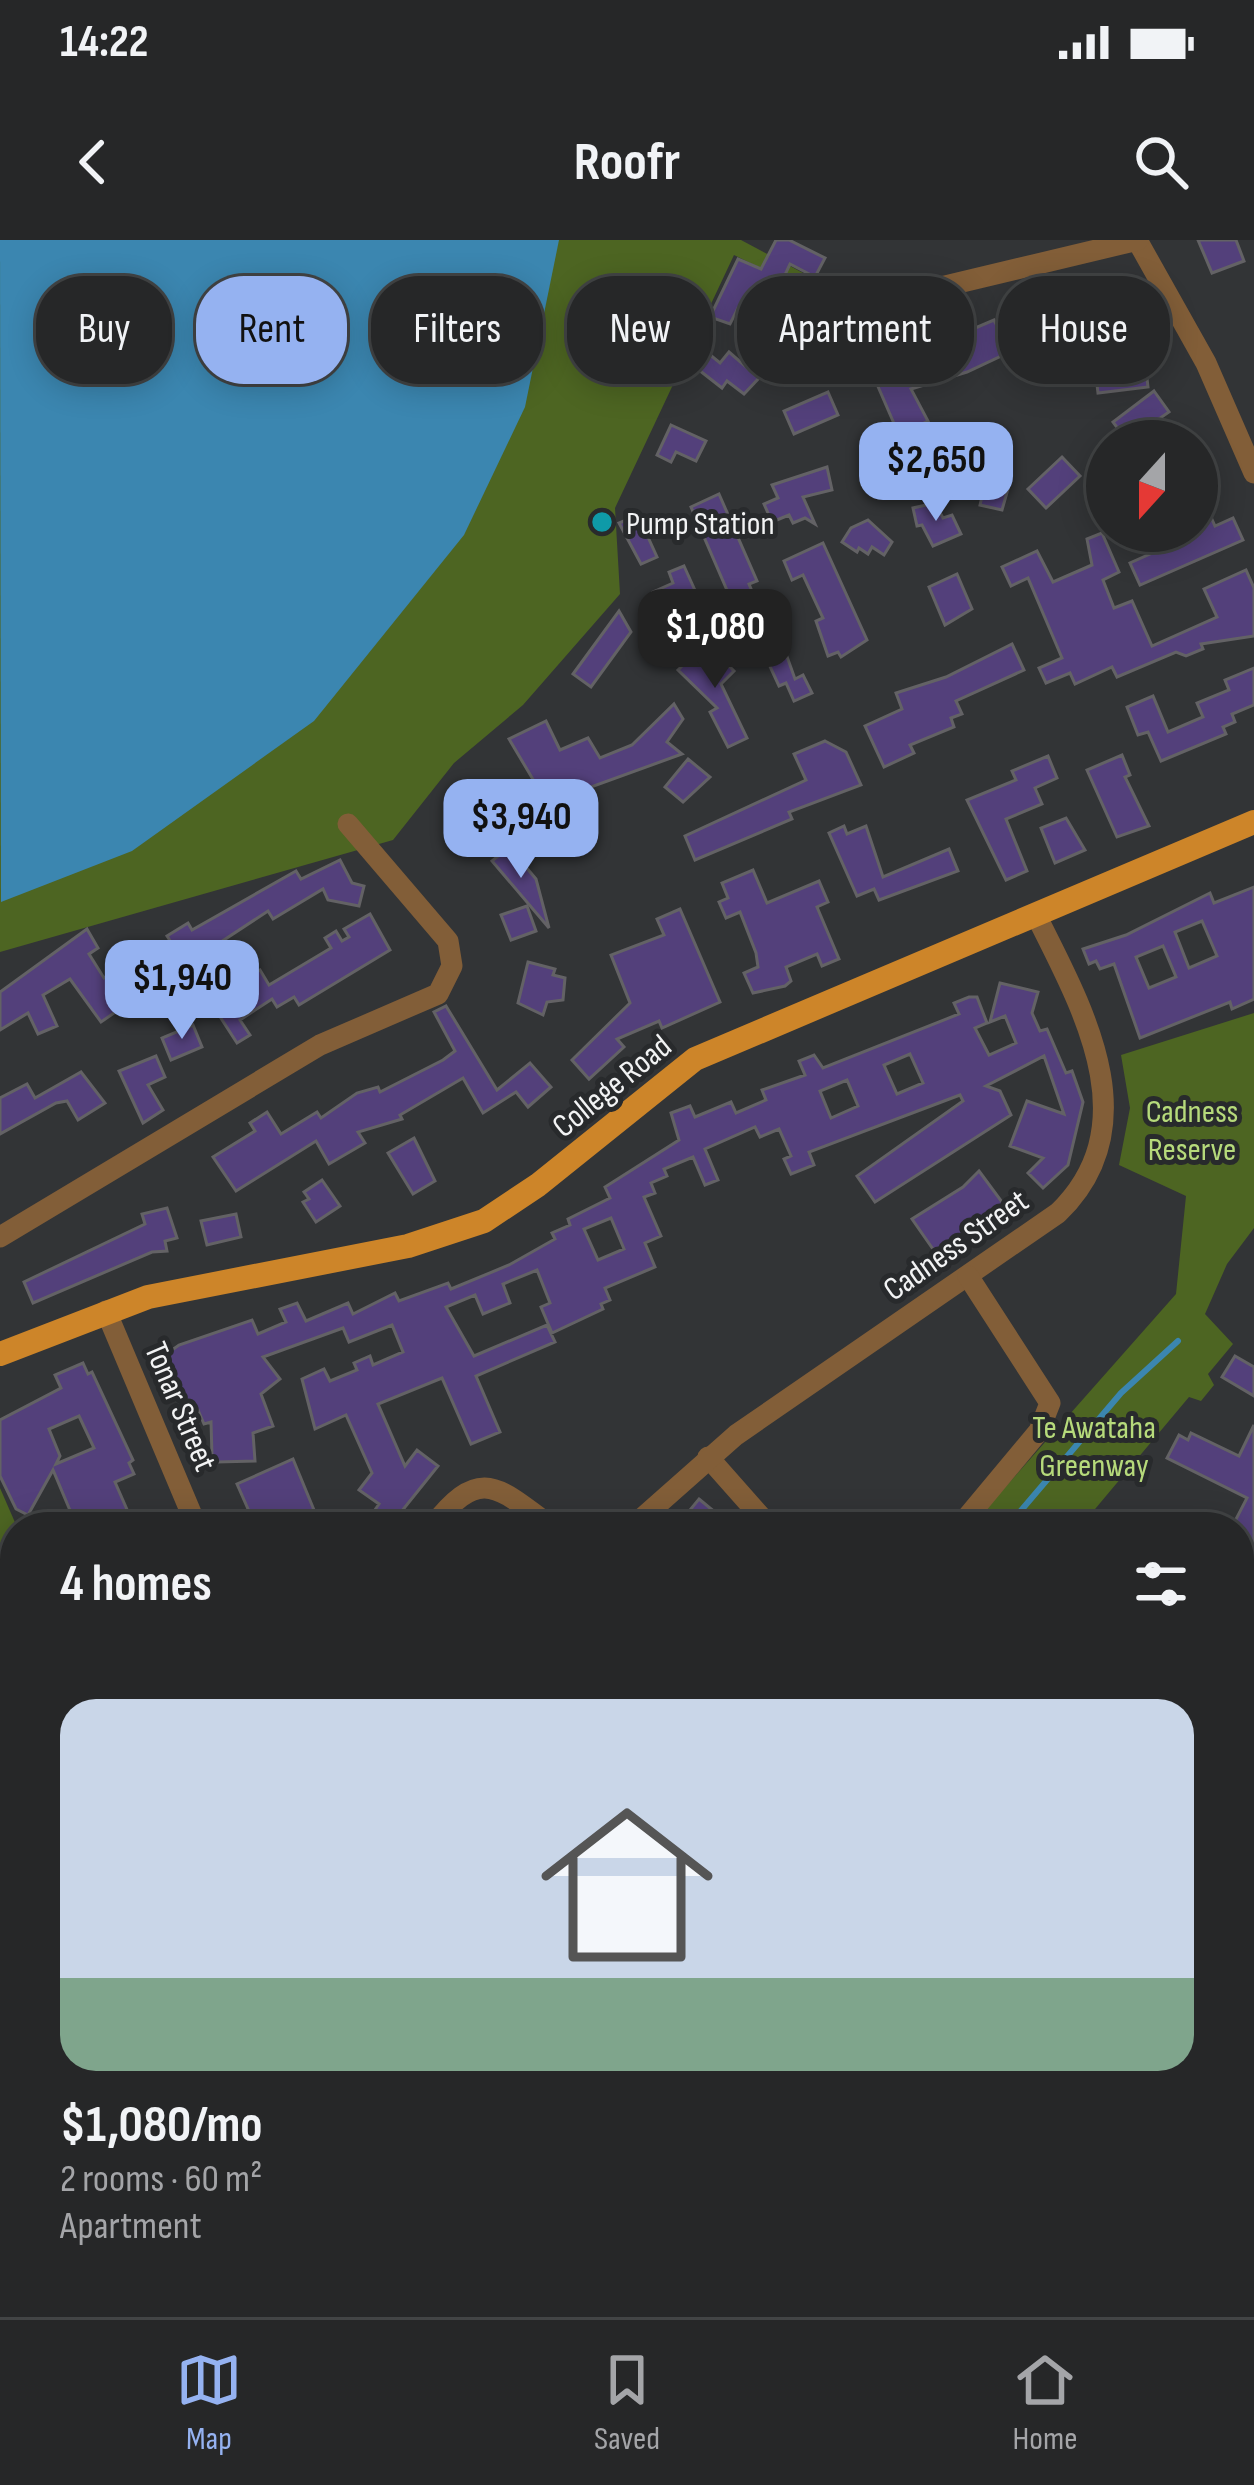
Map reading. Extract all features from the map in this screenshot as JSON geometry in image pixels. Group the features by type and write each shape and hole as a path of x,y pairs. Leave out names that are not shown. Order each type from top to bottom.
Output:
{"main road":[{"name":"College Road","path":"0,1354 106,1311 184,1287 356,1258 470,1227 517,1202 695,1059 1254,822"}],"street":[{"path":"974,279 1138,240 1206,363 1254,473"},
{"path":"0,1238 320,1045 422,1003 446,986 452,966 448,941 347,824"},
{"name":"Cadness Street","path":"648,1512 709,1456 1076,1195 1097,1158 1107,1125 1106,1091 1097,1057 1036,915"},
{"path":"968,1276 1050,1403 1039,1431 972,1512"},
{"name":"Tonar Street","path":"106,1311 191,1512"},
{"path":"709,1456 757,1512"},
{"path":"445,1512 458,1497 482,1485 505,1493 531,1512"}],"green space":[{"path":"0,240 741,240 809,276 776,276 734,255 713,300 713,276 567,276 567,384 673,384 615,508 620,594 523,705 454,763 393,840 0,952"},
{"path":"1254,1013 1254,1228 1227,1264 1205,1314 1233,1344 1208,1374 1214,1385 1201,1401 1189,1397 1093,1512 983,1512 1176,1294 1186,1196 1119,1165 1130,1108 1121,1055"},
{"path":"0,1488 10,1512 0,1512"}],"water":[{"path":"0,240 559,240 543,319 543,276 371,276 371,384 530,384 525,407 464,535 314,721 132,851 1,902"}],"building":[{"path":"776,240 789,240 825,258 816,276 790,264 784,276 737,276 737,310 730,324 713,318 738,259 761,269"},
{"path":"1198,240 1236,240 1244,261 1212,273"},
{"path":"994,320 998,358 974,369 974,329"},
{"path":"729,352 737,359 737,384 753,384 744,394 727,381 722,388 713,381 713,357 720,363"},
{"path":"877,384 927,384 911,389 928,421 899,435"},
{"path":"1097,384 1148,384 1148,387 1098,393"},
{"path":"1154,391 1169,412 1157,420 1116,420"},
{"path":"828,392 838,415 794,434 784,411"},
{"path":"671,425 706,441 696,461 676,452 671,462 657,455"},
{"path":"970,435 979,467 962,472 954,440"},
{"path":"921,450 931,475 908,485 896,457"},
{"path":"1062,457 1080,476 1046,508 1028,489"},
{"path":"1001,460 1008,489 1002,510 980,505 984,488 979,465"},
{"path":"827,467 832,490 803,497 815,524 805,518 793,523 789,515 772,522 764,504 778,498 772,485"},
{"path":"719,494 757,581 749,584 754,596 733,604 691,507"},
{"path":"935,503 943,518 952,515 961,534 933,546 922,525 917,526 913,508"},
{"path":"638,515 657,557 641,564 619,523"},
{"path":"1233,518 1243,540 1218,551 1218,525"},
{"path":"868,520 892,542 884,555 872,547 868,554 859,548 857,552 842,542 851,528"},
{"path":"823,543 867,640 841,657 838,652 828,656 816,621 823,618 803,575 792,580 784,561"},
{"path":"1037,551 1053,582 1092,565 1090,552 1110,552 1119,572 1103,580 1114,608 1132,601 1152,646 1217,617 1204,589 1246,570 1254,588 1254,636 1201,644 1203,649 1186,656 1176,652 1117,677 1112,667 1075,684 1070,673 1046,683 1039,668 1062,658 1028,578 1011,586 1002,567"},
{"path":"1155,552 1216,552 1140,585 1130,563"},
{"path":"684,566 698,597 662,613 653,592 673,583 669,572"},
{"path":"957,574 972,609 945,625 929,587"},
{"path":"619,611 631,632 591,687 573,674"},
{"path":"706,643 734,671 721,684 747,738 728,747 710,712 717,708 678,670"},
{"path":"1012,644 1024,670 956,701 962,714 951,718 954,727 910,745 914,753 884,767 865,726 902,709 896,693 946,677"},
{"path":"785,651 795,679 803,675 812,693 794,701 786,683 779,686 767,660"},
{"path":"1254,668 1254,705 1232,714 1235,722 1223,727 1226,734 1161,761 1148,732 1138,735 1127,707 1153,696 1168,732 1203,717 1197,703 1229,690 1225,680"},
{"path":"674,704 683,719 667,742 682,754 547,803 509,739 546,721 560,750 588,738 600,758 632,745"},
{"path":"825,741 846,752 861,785 789,812 792,819 695,860 685,836 806,780 794,754"},
{"path":"1122,755 1130,775 1125,777 1149,826 1117,837 1087,770"},
{"path":"1048,756 1057,778 1035,788 1042,804 1006,819 1027,871 1006,880 967,800 1016,780 1012,771"},
{"path":"688,759 710,777 683,802 665,787"},
{"path":"1066,818 1085,850 1055,863 1041,828"},
{"path":"844,826 847,834 866,826 883,877 949,849 958,871 879,900 874,889 857,896 829,833"},
{"path":"509,847 536,879 549,928 492,861"},
{"path":"340,860 352,883 364,886 359,906 328,900 323,889 273,919 268,911 186,965 167,936 188,923 192,930 296,871 301,879"},
{"path":"753,870 767,903 819,881 828,902 817,907 839,959 822,966 817,954 786,967 791,981 785,986 753,993 744,973 758,967 756,953 740,912 726,918 719,902 728,898 722,883"},
{"path":"1254,887 1254,999 1232,1009 1230,1002 1140,1038 1114,964 1100,969 1096,961 1089,964 1083,949 1126,935 1210,893 1214,903","holes":["1202,921 1217,956 1189,968 1175,932","1163,946 1176,977 1149,988 1136,957"]},
{"path":"527,906 536,931 511,940 501,915"},
{"path":"680,909 720,1002 662,1028 659,1021 617,1039 624,1047 589,1079 572,1060 630,1003 611,955 664,935 657,919"},
{"path":"370,914 390,950 299,1005 294,997 277,1007 272,999 240,1020 250,1035 237,1043 215,1009 220,1005 213,995 260,970 269,985 331,948 325,938 336,931 342,941 349,937 344,929"},
{"path":"87,929 98,948 89,954 104,978 140,954 144,960 161,949 171,973 124,998 127,1004 101,1022 70,979 43,995 57,1026 38,1034 28,1013 0,1030 0,992"},
{"path":"528,962 555,969 553,975 565,978 563,1000 547,1002 543,1015 518,1003"},
{"path":"1000,983 1038,992 1032,1013 1040,1031 1047,1029 1066,1073 1072,1071 1083,1102 1068,1165 1043,1188 1028,1173 1043,1158 1010,1146 1027,1101 1064,1114 1044,1056 986,1086 1000,1091 1011,1115 875,1202 857,1176 963,1101 960,1095 809,1152 814,1165 791,1174 784,1159 791,1156 779,1129 760,1137 755,1127 705,1149 718,1180 705,1185 693,1157 664,1169 667,1176 651,1183 655,1193 644,1197 661,1236 645,1243 655,1267 605,1288 610,1300 601,1304 603,1309 552,1333 541,1307 550,1303 537,1270 503,1284 510,1303 483,1314 475,1295 446,1307 474,1356 547,1325 555,1342 476,1376 500,1432 471,1444 442,1378 378,1404 405,1466 417,1450 438,1466 401,1512 374,1512 379,1504 359,1490 372,1473 346,1415 315,1429 302,1379 324,1369 330,1381 357,1370 354,1363 370,1356 373,1365 403,1352 392,1325 349,1342 343,1328 263,1357 280,1379 261,1394 273,1426 253,1433 255,1461 217,1462 212,1456 211,1422 204,1424 198,1410 191,1412 165,1355 179,1345 252,1320 258,1334 286,1322 280,1309 297,1303 306,1321 348,1303 353,1314 395,1293 399,1301 448,1283 451,1289 555,1239 552,1233 570,1225 568,1219 610,1198 605,1187 679,1140 671,1113 690,1106 695,1117 731,1102 736,1113 766,1100 762,1090 805,1075 799,1061 814,1055 823,1068 959,1014 954,1003 969,997 977,997 987,1023 975,1028 989,1055 1016,1043 1005,1016 990,1022","holes":["910,1054 923,1083 897,1094 884,1065","847,1080 858,1106 831,1118 820,1091","611,1218 624,1249 598,1260 584,1229"]},
{"path":"446,1006 497,1090 530,1063 551,1087 528,1107 516,1092 483,1113 463,1078 400,1115 402,1119 358,1132 365,1143 329,1164 316,1141 236,1191 213,1157 255,1131 250,1123 267,1112 281,1134 317,1112 321,1118 357,1093 378,1087 380,1092 443,1060 455,1051 434,1012"},
{"path":"193,1025 202,1047 171,1060 162,1038"},
{"path":"156,1056 165,1077 148,1085 163,1110 143,1123 119,1071"},
{"path":"81,1072 105,1103 78,1120 67,1101 56,1103 0,1134 0,1098 27,1084 35,1098"},
{"path":"414,1138 435,1181 413,1194 388,1153"},
{"path":"979,1171 1005,1206 935,1252 912,1219 963,1187"},
{"path":"322,1180 340,1206 316,1222 303,1202 309,1199 304,1192"},
{"path":"167,1208 177,1238 165,1241 167,1251 152,1252 33,1303 24,1282 145,1224 142,1214"},
{"path":"236,1214 241,1237 207,1245 201,1221"},
{"path":"1235,1356 1254,1367 1254,1396 1222,1377"},
{"path":"83,1363 88,1374 92,1372 133,1460 129,1463 134,1474 115,1482 128,1512 71,1512 53,1470 30,1512 16,1509 0,1476 0,1420 61,1388 55,1375","holes":["79,1416 94,1448 56,1464 60,1456 49,1429"]},
{"path":"1254,1425 1254,1512 1240,1512 1247,1498 1167,1458 1179,1435 1188,1440 1191,1433 1239,1456"},
{"path":"293,1459 315,1512 249,1512 237,1484"},
{"path":"699,1499 715,1512 688,1512"}],"waterway":[{"path":"1020,1512 1121,1393 1178,1341"}],"place":[{"name":"Pump Station","path":"602,522"}],"park label":[{"name":"Cadness Reserve","path":"1192,1129"},
{"name":"Te Awataha Greenway","path":"1094,1445"}]}
